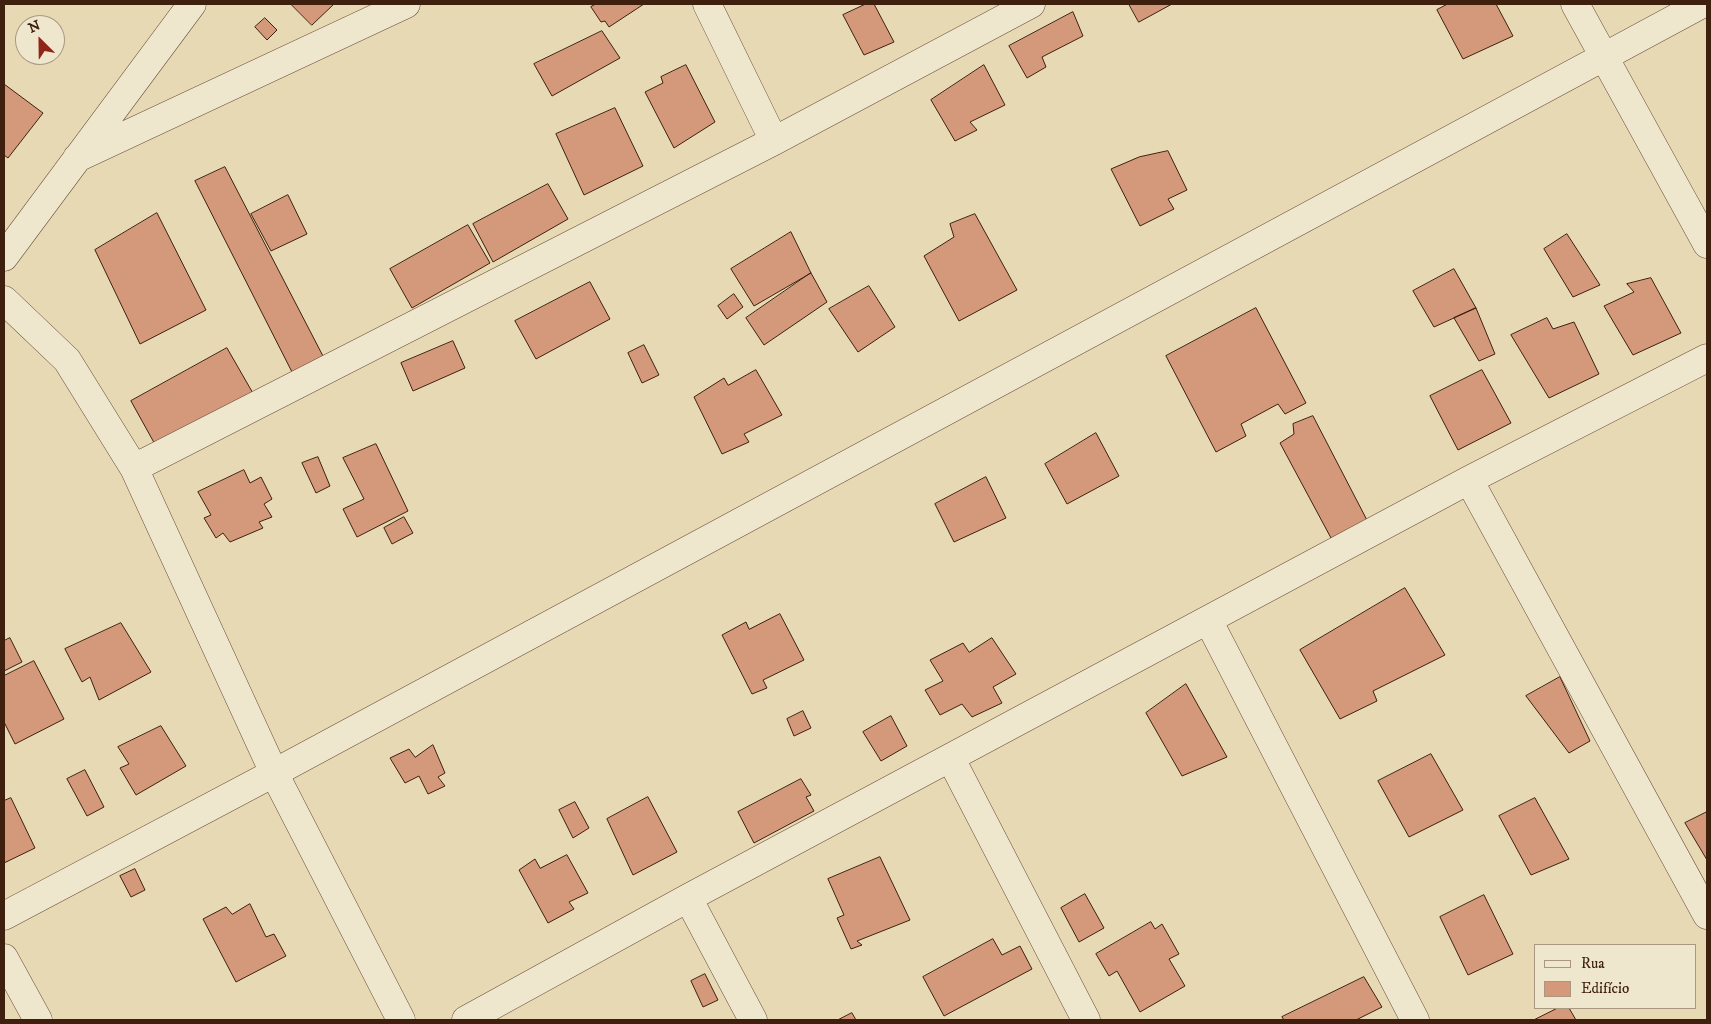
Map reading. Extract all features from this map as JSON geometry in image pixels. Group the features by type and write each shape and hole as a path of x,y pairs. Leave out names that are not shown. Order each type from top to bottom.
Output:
{"street":[{"path":"4,257 192,4"},
{"path":"78,158 406,4"},
{"path":"707,4 774,141"},
{"path":"134,468 774,141 1031,4"},
{"path":"1575,4 1707,244"},
{"path":"4,916 274,773 1702,4"},
{"path":"4,300 67,360 134,468 274,773 401,1020"},
{"path":"466,1020 688,898 951,759 1469,480 1707,358"},
{"path":"1469,480 1707,915"},
{"path":"1208,620 1416,1020"},
{"path":"951,759 1086,1020"},
{"path":"688,898 753,1020"},
{"path":"4,958 38,1020"}],"building":[{"path":"291,4 334,4 312,25"},
{"path":"596,4 644,4 609,27 605,21 601,22 591,7"},
{"path":"866,4 874,4 894,42 864,55 843,15"},
{"path":"1129,4 1172,4 1139,22"},
{"path":"1448,4 1496,4 1513,36 1463,59 1437,10"},
{"path":"1073,12 1083,36 1042,57 1046,67 1027,78 1009,46"},
{"path":"265,18 277,30 267,40 255,27"},
{"path":"602,31 620,58 552,96 534,64"},
{"path":"686,65 715,122 674,148 645,92 663,83 661,77"},
{"path":"984,65 1005,105 970,122 977,130 955,141 931,100"},
{"path":"4,84 43,113 8,158 4,155"},
{"path":"615,108 643,166 584,195 556,134"},
{"path":"1168,151 1187,190 1168,199 1174,209 1140,226 1111,169 1139,157"},
{"path":"225,167 324,358 292,372 195,181"},
{"path":"548,184 568,219 493,262 473,224"},
{"path":"288,195 307,234 271,251 251,214"},
{"path":"157,213 206,310 140,344 95,250"},
{"path":"975,214 1017,290 959,321 924,256 954,237 950,224"},
{"path":"468,225 490,263 412,308 390,269"},
{"path":"791,232 811,273 754,306 731,269"},
{"path":"1567,234 1600,285 1573,297 1544,249"},
{"path":"1454,269 1476,308 1434,327 1413,291"},
{"path":"811,273 827,302 764,345 746,318"},
{"path":"1651,278 1681,333 1633,355 1604,306 1634,292 1627,284"},
{"path":"590,282 610,319 536,359 515,321"},
{"path":"869,286 895,327 858,352 829,309"},
{"path":"734,294 743,307 727,319 718,306"},
{"path":"1256,308 1306,403 1285,414 1278,404 1241,424 1246,436 1216,452 1166,356"},
{"path":"1476,308 1495,354 1479,361 1454,318"},
{"path":"1547,318 1553,329 1574,322 1599,374 1549,398 1511,335"},
{"path":"453,341 465,368 413,391 401,363"},
{"path":"644,345 659,375 642,383 628,353"},
{"path":"227,348 254,395 157,448 131,401"},
{"path":"756,370 782,415 744,434 749,442 722,454 694,397 724,378 728,385"},
{"path":"1482,370 1511,423 1458,450 1430,396"},
{"path":"1313,416 1369,524 1331,538 1280,443 1294,434 1293,424"},
{"path":"1096,433 1119,476 1067,504 1045,464"},
{"path":"376,444 408,511 357,537 343,509 364,499 343,458"},
{"path":"318,457 330,486 316,493 302,463"},
{"path":"244,470 250,483 261,477 272,499 264,504 272,517 259,522 263,528 230,542 223,533 216,538 204,518 211,515 198,492"},
{"path":"986,477 1006,518 954,542 935,504"},
{"path":"404,517 413,533 392,544 384,528"},
{"path":"1405,588 1445,655 1373,691 1377,701 1340,719 1300,650"},
{"path":"780,614 804,660 763,680 767,688 752,694 722,635 746,622 749,629"},
{"path":"121,623 151,672 99,700 90,677 82,682 65,649"},
{"path":"10,638 22,662 4,671 4,641"},
{"path":"992,638 1016,674 993,687 1002,703 972,717 962,704 940,715 925,690 943,681 930,660 963,643 969,652"},
{"path":"34,661 64,719 15,744 4,722 4,676"},
{"path":"1560,677 1590,741 1569,753 1526,696"},
{"path":"1186,684 1227,757 1182,776 1146,713"},
{"path":"803,711 811,728 794,736 787,719"},
{"path":"891,716 907,746 881,761 863,732"},
{"path":"161,726 186,766 136,795 120,768 129,764 118,747"},
{"path":"433,745 445,773 438,777 445,786 428,794 419,776 405,783 390,758 409,749 415,757"},
{"path":"1431,754 1463,810 1409,837 1378,781"},
{"path":"85,770 104,807 87,816 67,779"},
{"path":"801,779 811,795 806,797 814,811 754,843 738,812"},
{"path":"648,797 677,852 633,875 607,819"},
{"path":"11,798 35,848 4,863 4,801"},
{"path":"1535,798 1569,859 1531,875 1499,816"},
{"path":"575,802 589,828 573,838 559,810"},
{"path":"1707,812 1707,860 1685,823"},
{"path":"567,855 588,893 569,902 574,909 548,923 519,870 535,859 540,868"},
{"path":"880,857 910,920 857,941 862,945 851,949 837,918 844,915 828,879"},
{"path":"135,869 145,890 131,897 120,876"},
{"path":"1085,894 1104,928 1079,942 1061,908"},
{"path":"1484,895 1513,954 1468,975 1440,917"},
{"path":"250,904 266,937 274,934 286,956 236,982 203,919 226,907 232,914"},
{"path":"1151,922 1155,929 1162,924 1179,954 1169,959 1185,986 1140,1012 1117,971 1109,976 1096,954"},
{"path":"993,939 1002,955 1020,946 1032,969 944,1016 923,977"},
{"path":"705,974 718,1000 703,1007 691,981"},
{"path":"1364,977 1382,1007 1356,1020 1284,1020 1282,1017"},
{"path":"1556,1009 1570,1009 1576,1020 1534,1020"},
{"path":"852,1013 856,1020 838,1020"}]}
